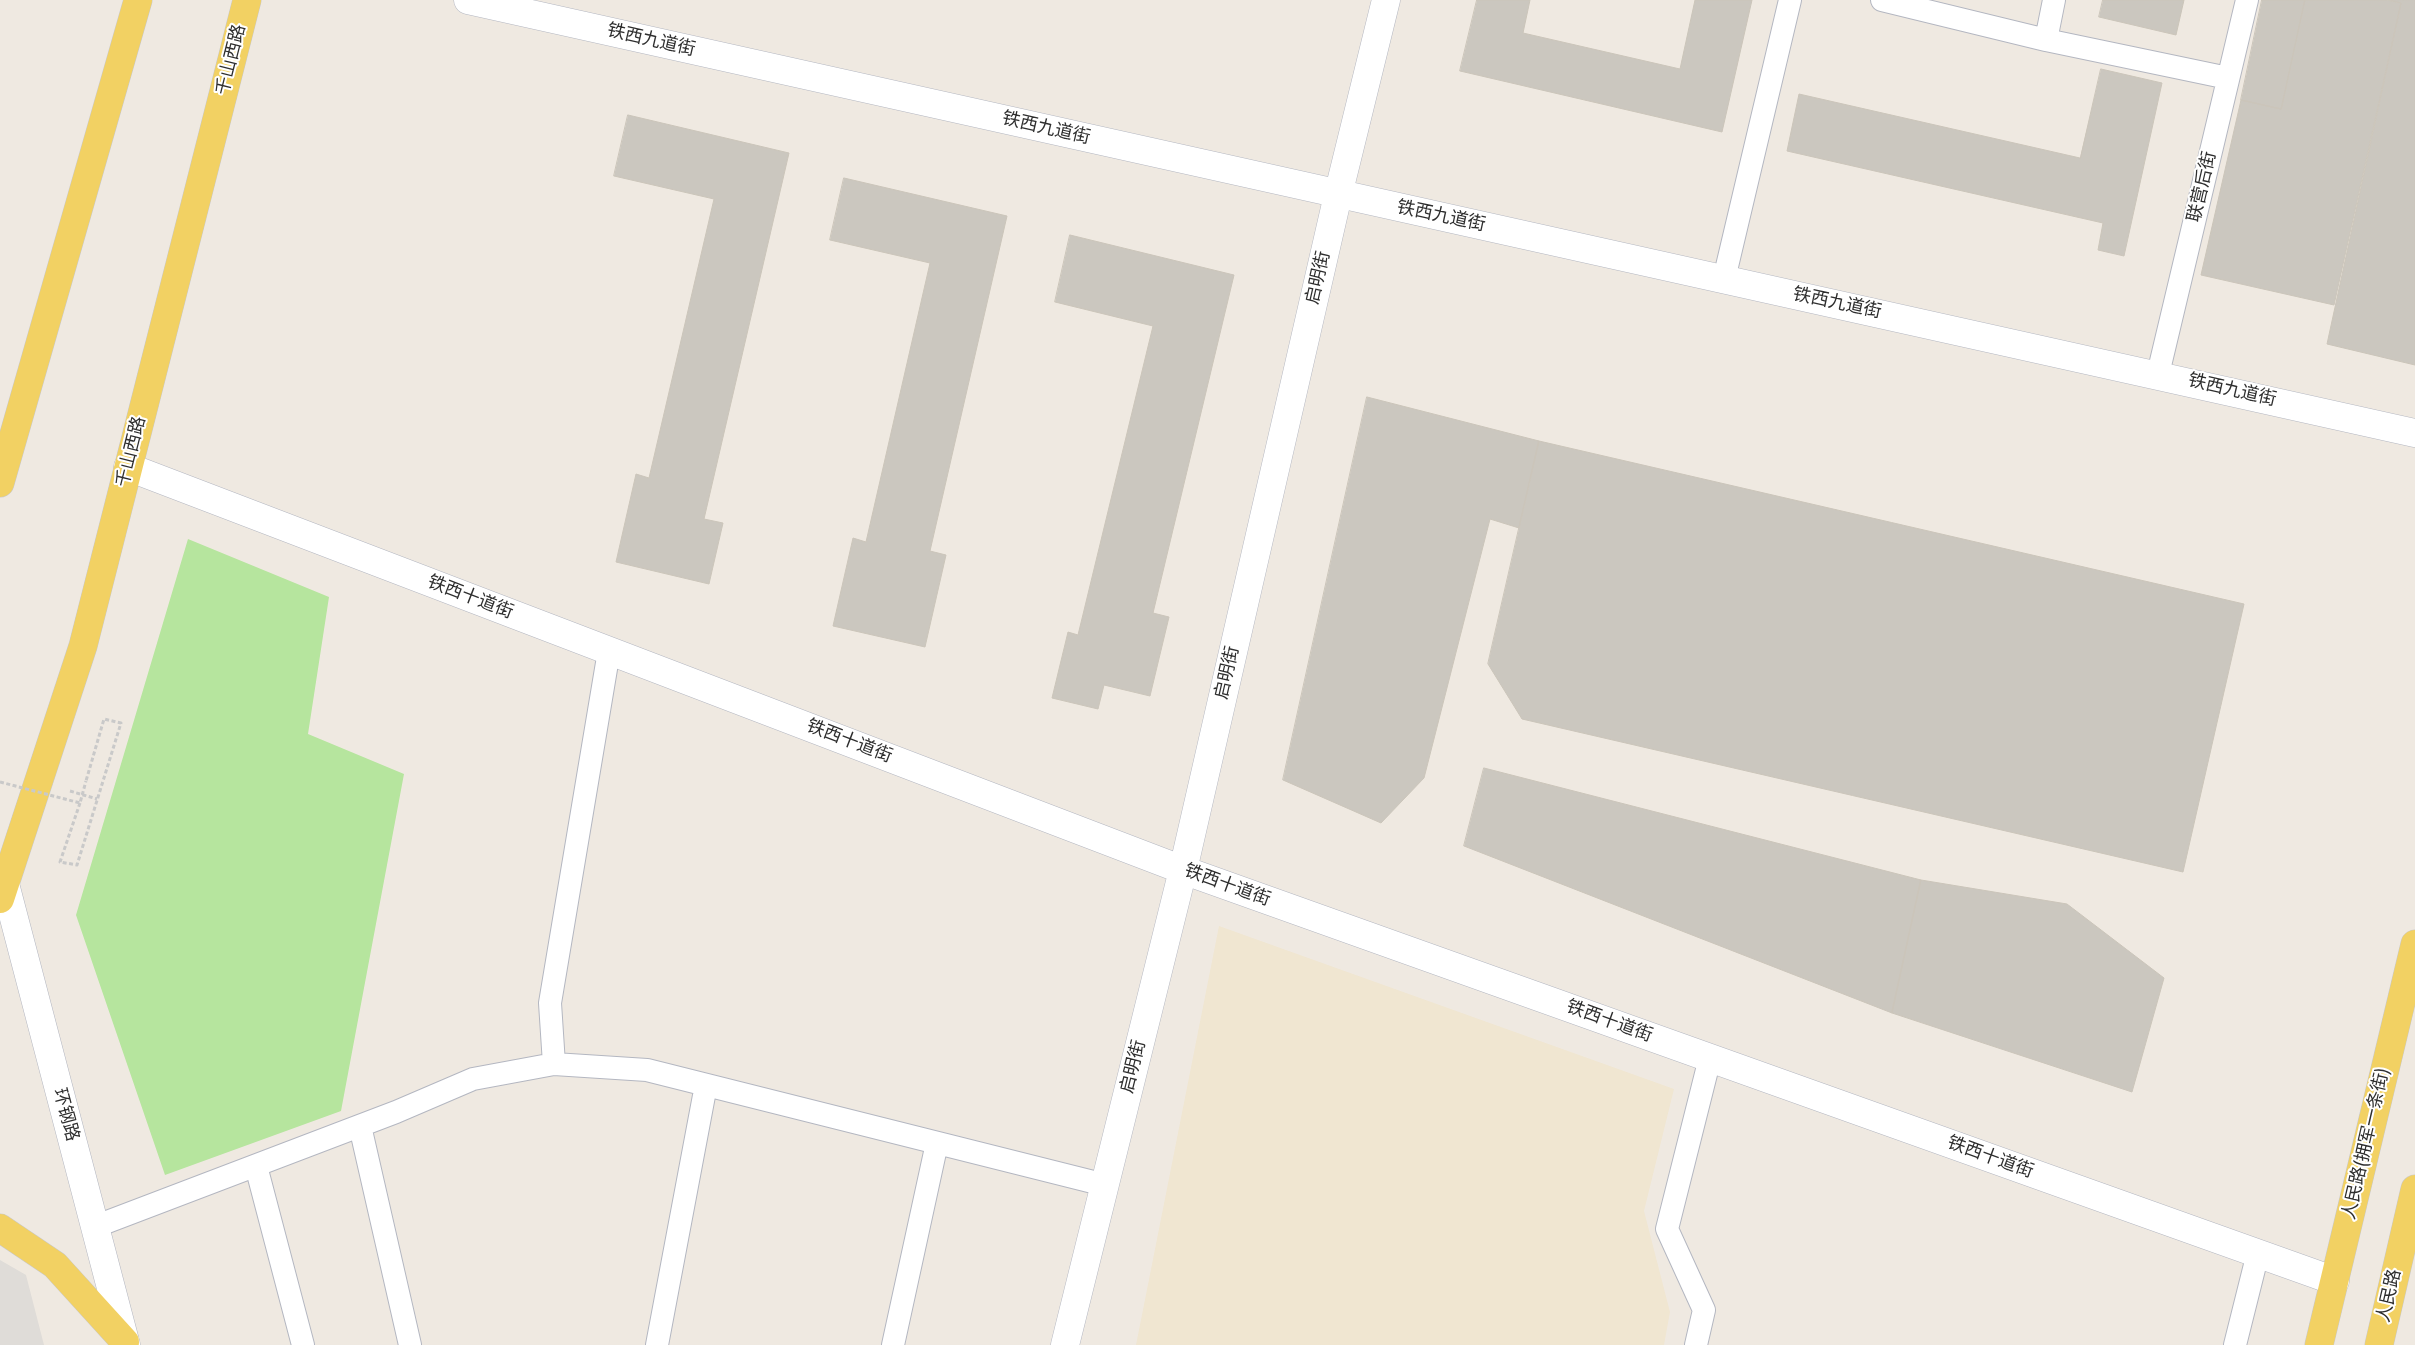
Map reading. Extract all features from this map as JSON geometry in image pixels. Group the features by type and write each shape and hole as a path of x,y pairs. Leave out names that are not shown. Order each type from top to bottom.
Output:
{"main road":[{"path":"0,483 138,0"},
{"name":"千山西路","path":"2,892 83,646 247,0"},
{"name":"人民路(拥军一条街)","path":"2319,1345 2415,944"},
{"name":"人民路","path":"2379,1345 2415,1189"},
{"path":"0,1228 55,1265 126,1343"}],"street":[{"name":"铁西九道街","path":"468,0 2158,374 2415,433"},
{"name":"启明街","path":"1066,1345 1183,870 1338,194 1386,0"},
{"name":"铁西十道街","path":"128,467 1183,870 2335,1281"},
{"name":"环钢路","path":"2,892 126,1343"}],"lane":[{"path":"1724,279 1790,0"},
{"path":"1882,0 2046,40 2228,78"},
{"path":"2046,40 2054,0"},
{"name":"联营后街","path":"2158,374 2247,0"},
{"path":"554,1064 550,1003 609,651"},
{"path":"1696,1345 1704,1310 1667,1229 1710,1058"},
{"path":"94,1227 360,1126 473,1080 554,1064 647,1070 1105,1185"},
{"path":"657,1345 706,1085"},
{"path":"360,1126 410,1345"},
{"path":"893,1345 937,1143"},
{"path":"256,1166 303,1345"},
{"path":"2235,1345 2258,1253"}],"path":[{"path":"104,719 121,723 77,866 60,862 80,803 104,719"},
{"path":"0,782 80,803"}],"shaded area":[{"path":"1219,926 1674,1089 1644,1211 1670,1312 1664,1345 1136,1345"},
{"path":"0,1260 26,1275 44,1345 0,1345"}],"green space":[{"path":"188,539 329,597 308,734 404,774 341,1111 165,1175 76,915"}],"building":[{"path":"1477,0 1530,0 1523,33 1680,69 1695,0 1752,0 1722,132 1460,71"},
{"path":"2103,0 2184,0 2176,35 2099,17"},
{"path":"2262,0 2305,0 2281,109 2241,100"},
{"path":"2305,0 2387,0 2401,3 2334,305 2201,275 2241,100 2281,109"},
{"path":"2390,0 2415,0 2415,365 2327,344 2401,3"},
{"path":"2101,69 2162,83 2124,256 2098,250 2103,223 1787,151 1799,94 2080,158"},
{"path":"628,115 789,153 704,519 723,523 709,584 616,562 636,474 649,478 714,199 614,176"},
{"path":"844,178 1007,216 930,551 946,555 925,647 833,626 853,538 866,542 930,263 830,240"},
{"path":"1070,235 1234,275 1153,613 1169,617 1150,696 1104,685 1098,709 1052,698 1068,632 1078,635 1153,326 1055,302"},
{"path":"1367,397 1539,441 1519,528 1490,519 1424,778 1381,823 1283,780"},
{"path":"1539,441 2244,604 2183,872 1522,719 1488,664"},
{"path":"1484,768 1921,880 1892,1013 1464,846"},
{"path":"1921,880 2067,904 2164,978 2132,1092 1892,1013"}]}
